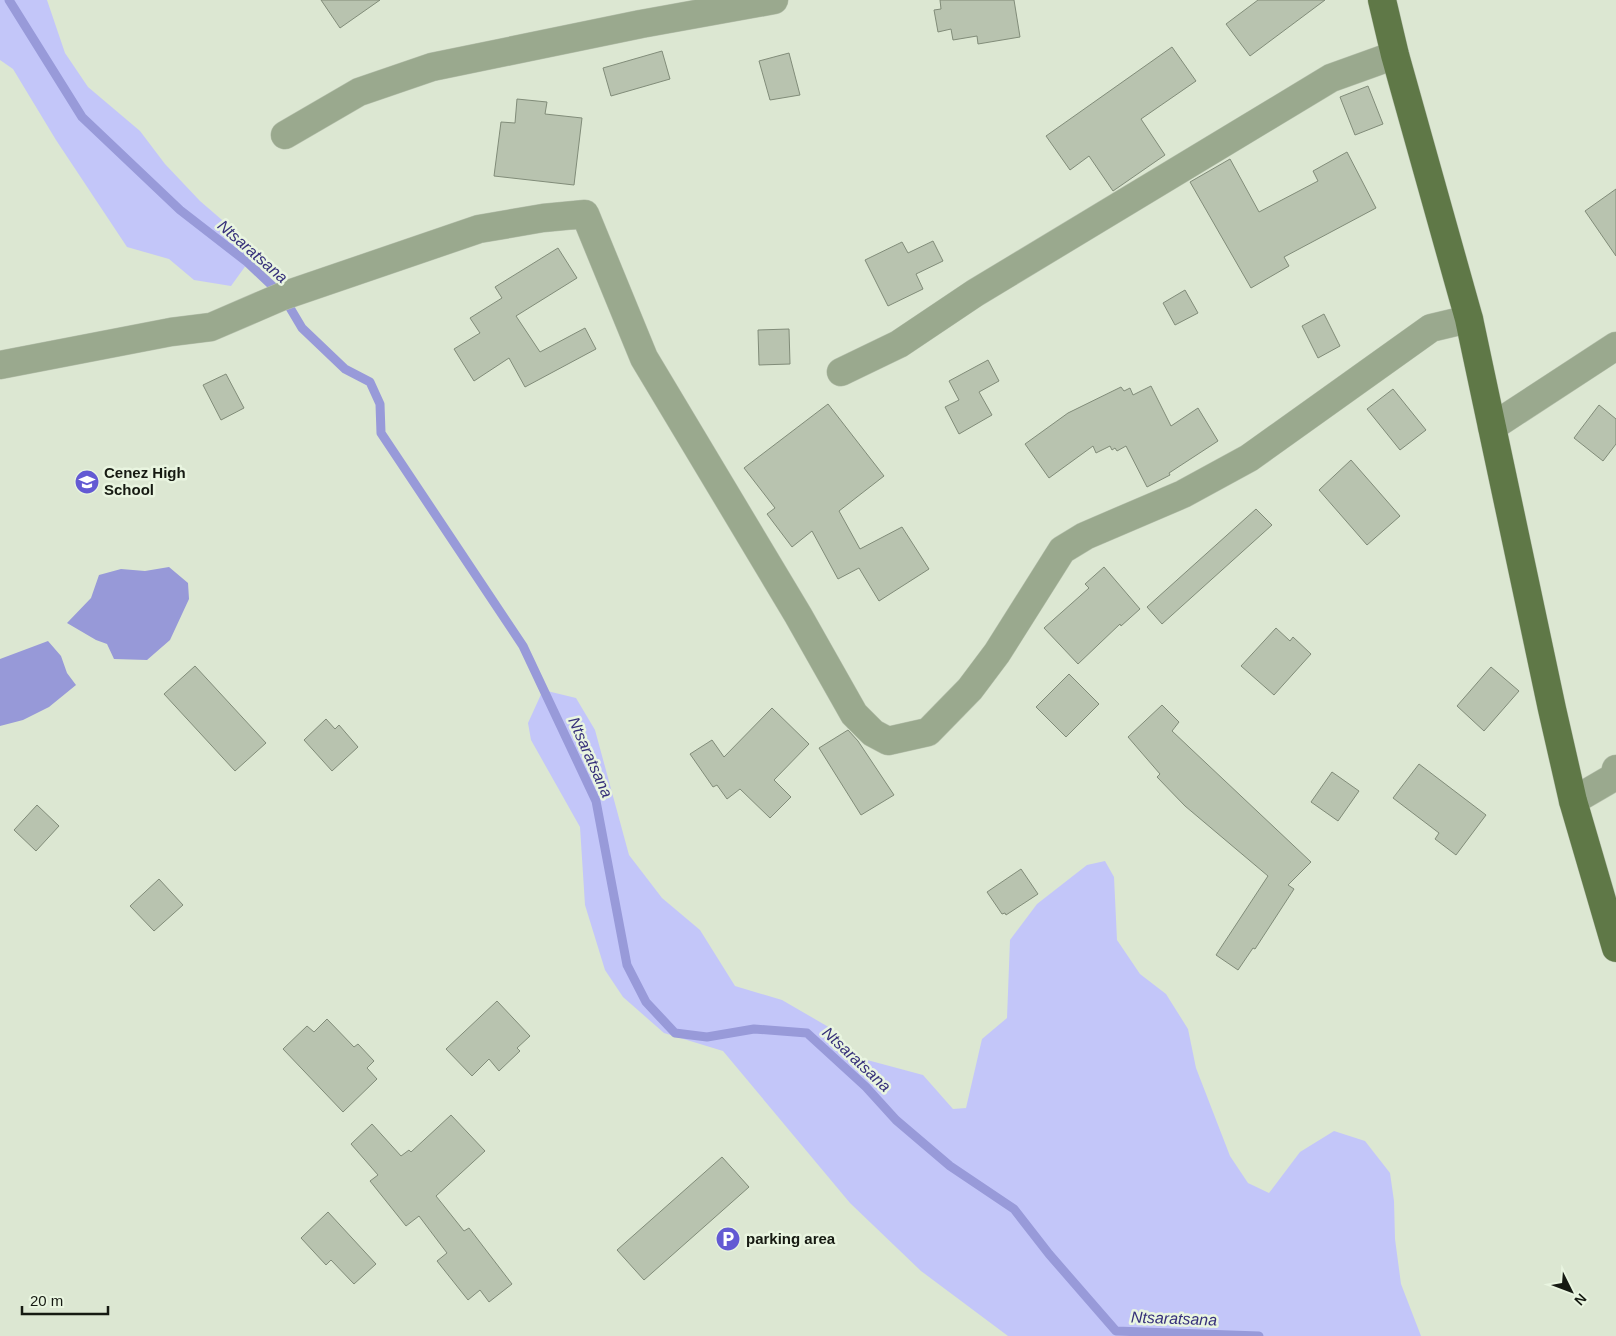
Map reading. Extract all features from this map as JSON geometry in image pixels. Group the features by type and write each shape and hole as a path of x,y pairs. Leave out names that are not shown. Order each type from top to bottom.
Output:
{"main road":[{"path":"1382,0 1395,54 1469,319 1573,801 1616,948"}],"street":[{"path":"285,135 359,92 432,67 641,24 774,0"},
{"path":"841,372 899,344 975,293 1331,78 1395,54"},
{"path":"0,365 171,332 211,327 283,296 479,229 543,218 585,214 644,358 798,615 854,714 873,733 888,741 928,732 970,689 997,653 1062,550 1085,536 1183,494 1249,458 1432,328 1469,319"},
{"path":"1492,427 1616,346"},
{"path":"1573,801 1614,777 1616,769"}],"shaded area":[{"path":"0,0 47,0 65,53 88,87 140,131 165,164 200,201 257,250 231,286 194,280 169,259 127,247 56,140 13,69 0,60"},
{"path":"169,567 188,583 189,599 170,640 147,660 114,659 107,644 96,640 67,623 91,598 99,575 121,569 145,571"},
{"path":"48,641 61,656 67,673 76,685 49,707 23,720 0,726 0,659"},
{"path":"543,690 576,698 595,730 629,855 662,898 700,930 735,986 782,1000 832,1029 856,1057 923,1075 953,1109 966,1108 982,1039 1007,1018 1010,940 1037,904 1087,865 1105,861 1114,877 1117,940 1140,974 1166,994 1188,1029 1196,1068 1230,1156 1248,1183 1269,1193 1300,1152 1334,1131 1365,1141 1390,1173 1394,1201 1395,1239 1401,1284 1421,1336 1008,1336 921,1271 850,1203 723,1051 664,1033 623,997 605,970 585,905 580,827 531,740 528,723"}],"building":[{"path":"321,0 380,0 340,28"},
{"path":"940,0 1014,0 1020,37 978,44 977,36 953,40 951,29 938,32 934,10 941,9"},
{"path":"1258,0 1325,0 1250,56 1226,24"},
{"path":"1172,47 1196,81 1141,119 1165,155 1113,191 1089,156 1070,170 1046,136"},
{"path":"662,51 670,79 611,96 603,68"},
{"path":"789,53 800,95 770,100 759,61"},
{"path":"1368,86 1383,124 1355,135 1340,97"},
{"path":"517,99 547,102 545,114 582,118 574,185 494,176 501,122 515,123"},
{"path":"1347,152 1376,208 1284,257 1289,266 1251,288 1190,182 1230,159 1259,212 1318,181 1313,171"},
{"path":"1616,189 1616,256 1585,211"},
{"path":"933,241 943,261 916,274 923,289 888,306 865,260 902,242 908,253"},
{"path":"558,248 577,278 516,316 540,352 585,328 596,349 525,387 509,358 474,381 454,349 480,333 470,318 502,298 495,287"},
{"path":"1185,290 1198,313 1175,325 1163,303"},
{"path":"1324,314 1340,346 1318,358 1302,326"},
{"path":"789,329 790,364 759,365 758,330"},
{"path":"988,360 999,381 979,392 992,415 959,434 945,407 959,400 949,381"},
{"path":"226,374 244,408 221,420 203,385"},
{"path":"1151,386 1171,426 1198,408 1218,441 1169,473 1170,475 1147,487 1126,446 1117,451 1115,448 1112,450 1110,446 1096,453 1093,446 1049,478 1025,444 1068,413 1121,387 1124,391 1130,388 1133,395"},
{"path":"1393,389 1426,430 1400,450 1367,409"},
{"path":"828,404 884,476 839,511 860,549 902,527 929,569 879,601 859,568 838,579 812,531 792,547 767,514 775,508 744,468"},
{"path":"1599,405 1616,419 1616,444 1603,461 1574,438"},
{"path":"1351,460 1400,516 1367,545 1319,490"},
{"path":"1256,509 1272,525 1162,624 1147,607"},
{"path":"1104,567 1140,609 1121,626 1120,624 1078,664 1044,628 1089,588 1085,584"},
{"path":"1276,628 1290,641 1293,637 1311,654 1274,695 1241,666"},
{"path":"195,666 266,743 235,771 164,694"},
{"path":"1491,667 1519,691 1484,731 1457,706"},
{"path":"1069,674 1099,704 1066,737 1036,707"},
{"path":"1162,705 1179,722 1172,731 1311,862 1288,885 1294,889 1255,949 1253,948 1238,970 1216,955 1268,876 1185,806 1157,777 1160,774 1128,737"},
{"path":"772,708 809,744 774,780 791,797 770,818 740,789 727,799 717,785 713,787 690,754 712,740 724,757"},
{"path":"326,719 335,729 339,725 358,747 332,771 304,740"},
{"path":"848,730 858,741 894,795 861,815 819,748"},
{"path":"1419,764 1486,815 1456,855 1435,839 1439,833 1393,798"},
{"path":"1332,772 1359,791 1338,821 1311,802"},
{"path":"37,805 59,826 36,851 14,830"},
{"path":"1021,869 1038,894 1006,915 1005,913 1002,914 987,892"},
{"path":"159,879 183,905 154,931 130,906"},
{"path":"497,1001 530,1036 517,1048 520,1051 499,1071 489,1059 472,1076 446,1049"},
{"path":"327,1019 354,1047 358,1044 374,1061 367,1068 377,1079 343,1112 283,1049 307,1026 314,1032"},
{"path":"451,1115 485,1151 436,1196 464,1231 469,1228 512,1284 489,1302 480,1290 468,1300 437,1261 447,1253 419,1216 406,1226 370,1181 378,1175 351,1144 372,1124 401,1156 409,1150 411,1152"},
{"path":"722,1157 749,1187 644,1280 617,1250"},
{"path":"328,1212 376,1264 354,1284 331,1260 326,1265 301,1238"}],"waterway":[{"name":"Ntsaratsana","path":"9,0 82,117 180,210 247,262 283,296 302,328 345,369 370,382 380,404 381,433 523,646 596,801 627,965 646,1002 675,1033 707,1037 754,1029 807,1033 866,1087 896,1120 950,1166 1014,1209 1049,1254 1116,1331 1259,1336"}],"place":[{"name":"Cenez High School","path":"87,482"},
{"name":"parking area","path":"728,1239"}]}
